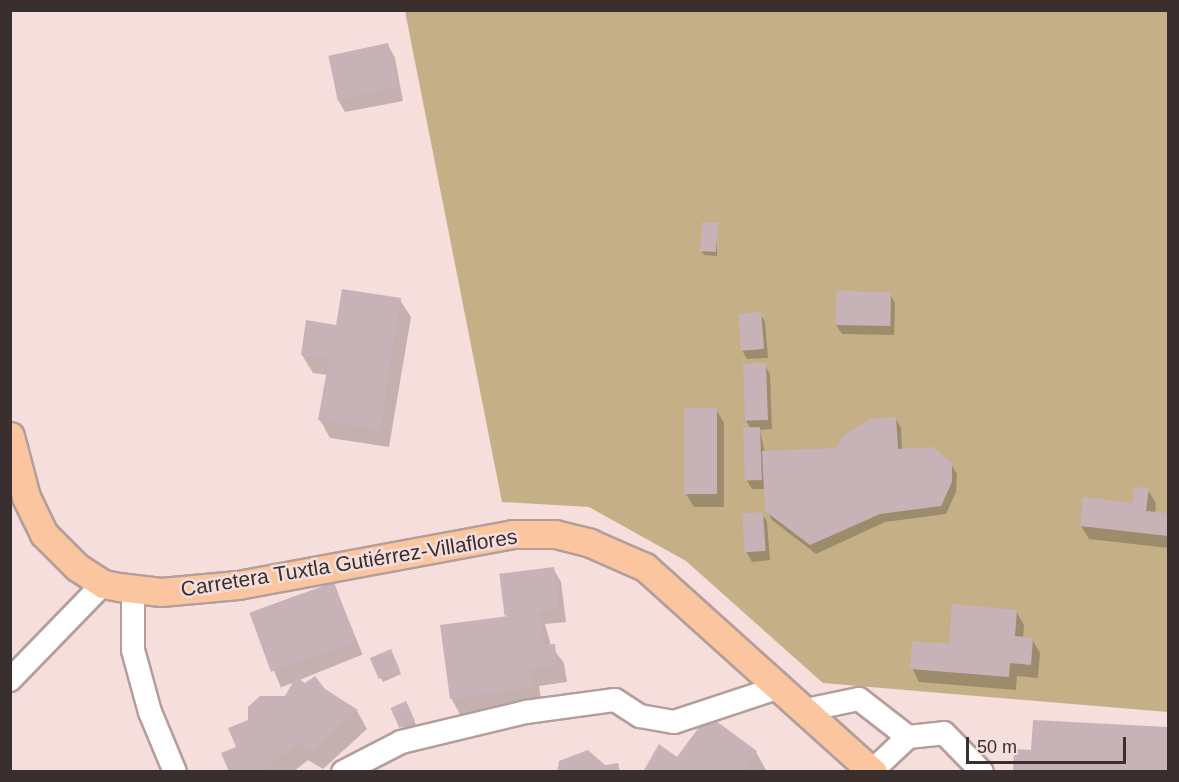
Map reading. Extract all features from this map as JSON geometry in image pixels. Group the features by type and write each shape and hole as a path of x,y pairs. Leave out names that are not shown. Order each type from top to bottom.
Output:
{"main road":[{"name":"Carretera Tuxtla Gutiérrez-Villaflores","path":"10,436 26,497 44,534 77,567 103,584 161,592 238,585 513,534 555,534 590,543 645,567 873,771"}],"street":[{"path":"10,680 103,584"},
{"path":"133,589 133,650 150,712 176,771"},
{"path":"343,771 401,742 526,712 615,700 640,716 674,722 780,687"},
{"path":"806,710 859,699 908,737"},
{"path":"873,771 908,737 944,733 982,771"}],"shaded area":[{"path":"405,11 1168,11 1168,712 823,683 686,561 589,507 502,502"}],"building":[{"path":"388,43 397,87 338,100 328,56"},
{"path":"702,222 718,223 716,252 700,251"},
{"path":"342,289 401,298 380,430 318,420 329,359 301,355 306,320 336,325"},
{"path":"836,291 891,292 890,326 835,325"},
{"path":"761,312 764,349 741,351 738,314"},
{"path":"766,363 768,420 745,421 743,364"},
{"path":"684,408 717,408 717,494 684,494"},
{"path":"896,417 898,449 933,447 952,463 952,482 941,506 880,514 810,545 765,511 762,451 837,448 842,437 870,419"},
{"path":"760,427 762,480 745,481 743,428"},
{"path":"1134,487 1149,488 1146,511 1168,513 1168,536 1080,526 1083,497 1132,503"},
{"path":"763,512 766,551 745,552 742,513"},
{"path":"554,567 559,609 505,615 499,574"},
{"path":"334,582 356,641 271,672 249,613"},
{"path":"952,604 1017,610 1015,636 1033,638 1031,665 1010,663 1009,677 910,669 912,641 949,644"},
{"path":"539,612 544,645 555,644 557,665 530,668 532,688 450,699 440,625"},
{"path":"391,649 400,670 379,679 370,658"},
{"path":"315,676 325,689 358,710 312,752 298,743 261,772 229,772 221,753 236,747 228,728 248,720 248,707 260,696 285,696 296,677 305,683"},
{"path":"406,701 415,721 399,728 390,708"},
{"path":"708,715 757,751 741,772 643,772 659,744 677,757"},
{"path":"1033,720 1168,727 1168,772 1013,772 1014,749 1031,750"},
{"path":"588,750 605,765 618,763 620,772 557,772 559,761"}]}
